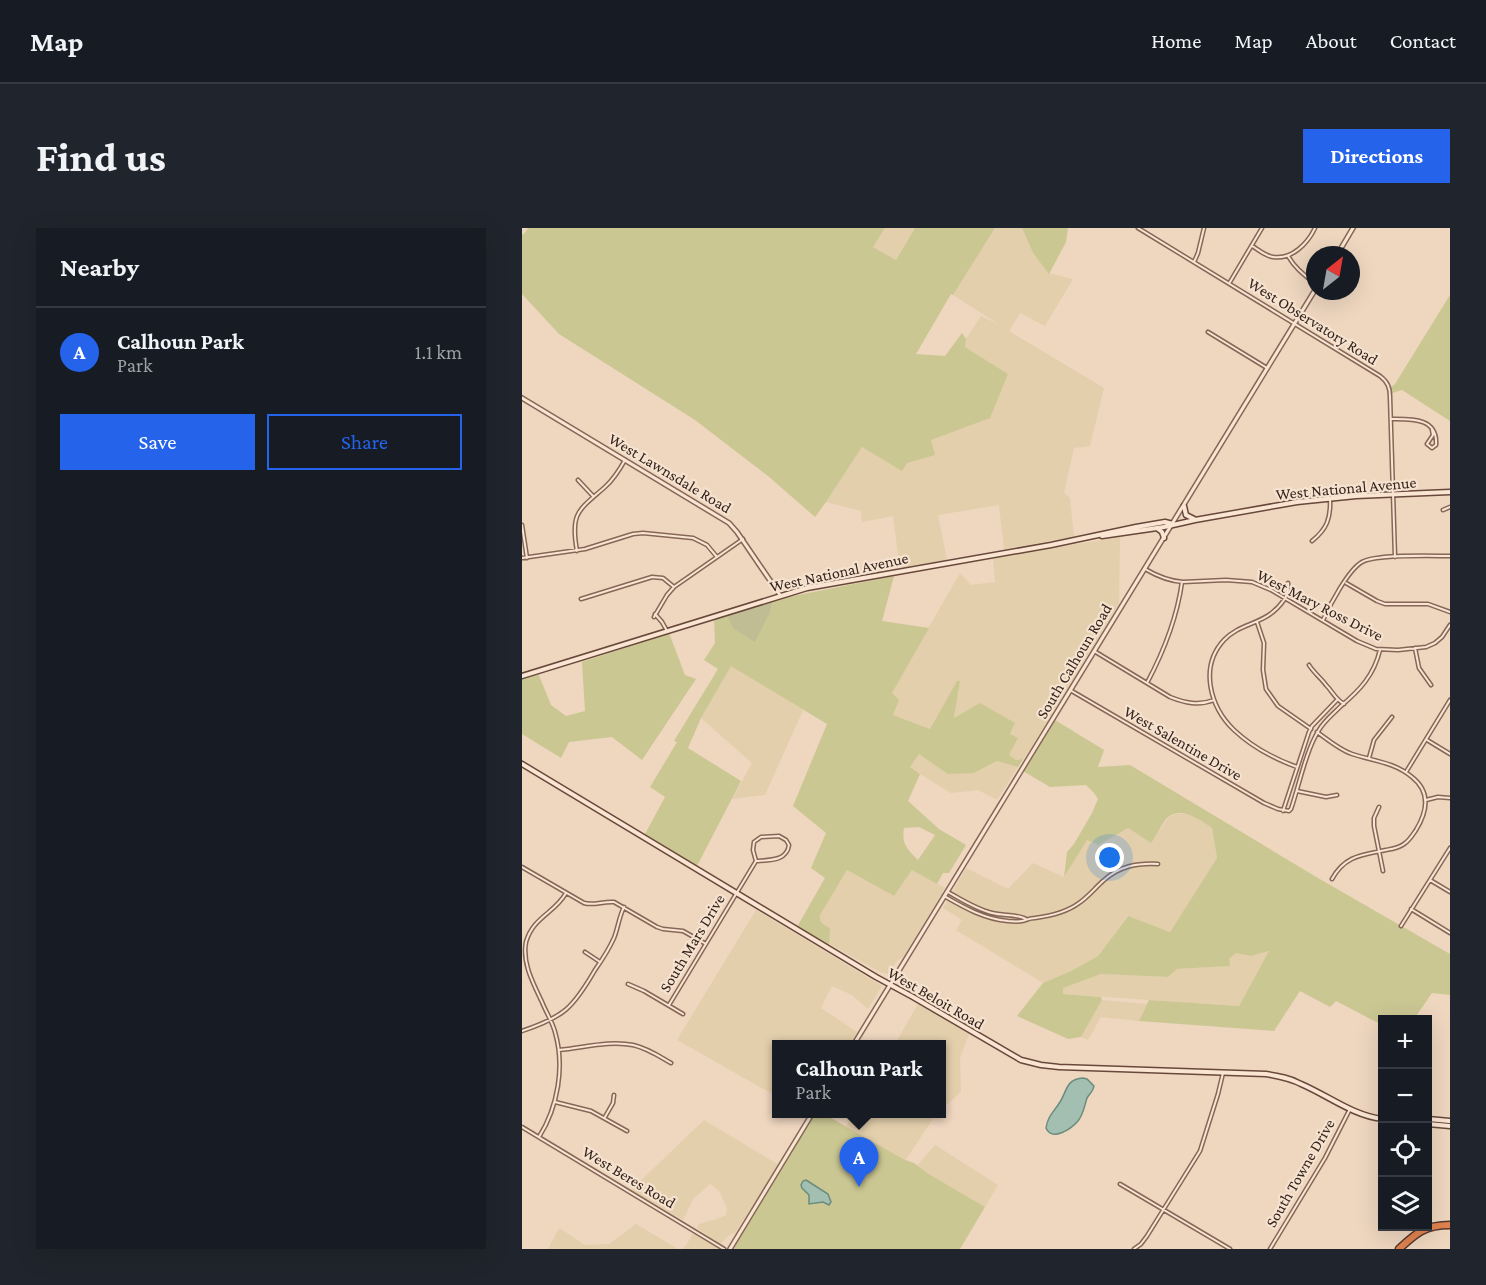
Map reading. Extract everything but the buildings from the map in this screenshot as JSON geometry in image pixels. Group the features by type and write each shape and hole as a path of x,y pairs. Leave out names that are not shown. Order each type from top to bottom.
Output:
{"highway":[{"path":"1399,1249 1421,1230 1448,1226"}],"main road":[{"name":"West National Avenue","path":"522,676 780,595 823,585 1098,536 1164,527 1277,505 1330,498 1450,492"},
{"path":"1184,506 1185,514 1195,520"},
{"name":"West National Avenue","path":"1098,536 1165,522 1173,524"},
{"path":"1154,528 1161,531 1164,538"},
{"name":"West Beloit Road","path":"522,764 856,966 1014,1056 1033,1064 1059,1067 1266,1074 1289,1079 1361,1114 1378,1118"},
{"path":"1432,1120 1450,1124"},
{"path":"1432,1124 1450,1124"}],"street":[{"name":"West Observatory Road","path":"1138,228 1384,380 1390,388 1395,557"},
{"path":"1194,262 1204,228"},
{"path":"1229,283 1262,228"},
{"path":"1252,246 1272,257 1288,255 1304,245 1315,228"},
{"path":"1342,246 1353,228"},
{"path":"1288,255 1294,267 1306,277"},
{"name":"South Calhoun Road","path":"856,1040 1309,300"},
{"path":"1208,332 1267,368"},
{"name":"West Lawnsdale Road","path":"522,398 724,519 743,539 780,595"},
{"path":"1391,419 1416,419 1426,423 1432,430 1436,443 1432,448 1427,444 1433,435 1432,430"},
{"path":"577,551 576,519 584,505 609,483 626,460"},
{"path":"578,480 593,496"},
{"path":"1312,541 1322,533 1328,522 1330,498"},
{"path":"1443,510 1450,507"},
{"path":"522,525 527,558"},
{"path":"522,558 577,551 633,534 650,533 693,538 706,545 717,557"},
{"path":"667,631 663,622 655,616 667,595 674,587 743,539"},
{"path":"1322,620 1358,565 1369,560 1395,557 1450,556"},
{"name":"West Mary Ross Drive","path":"1145,569 1165,579 1182,582 1245,580 1260,585 1365,645 1380,650 1426,647 1442,637 1450,625"},
{"path":"581,599 652,577 663,578 674,587"},
{"path":"1147,683 1177,611 1182,582"},
{"path":"1288,583 1289,590 1285,598 1270,616 1230,634 1224,640 1214,655 1209,681 1214,700 1225,719 1243,738 1270,755 1297,767"},
{"path":"1345,583 1385,604 1428,604 1450,612"},
{"path":"1257,622 1264,643 1263,670 1266,690 1278,706 1311,729"},
{"path":"1415,648 1419,668 1431,686"},
{"path":"1337,700 1311,729 1297,767 1285,811 1291,810 1317,732 1366,682 1375,668 1380,650"},
{"path":"1094,651 1170,697 1187,703 1203,704 1214,700"},
{"path":"1309,665 1337,700 1344,704"},
{"name":"West Salentine Drive","path":"1070,690 1256,799 1285,811"},
{"path":"1406,772 1450,700"},
{"path":"1445,709 1450,712"},
{"path":"1369,758 1374,740 1392,717"},
{"path":"1317,732 1348,753 1386,763 1406,772 1419,784 1425,800 1422,819 1410,838 1400,846 1348,860 1332,879"},
{"path":"1426,740 1450,754"},
{"path":"1297,791 1326,796 1336,795"},
{"path":"1425,800 1438,797 1450,798"},
{"path":"1379,807 1374,822 1383,871"},
{"path":"779,836 789,844 783,857 756,861 753,846 757,839 779,836"},
{"path":"1401,926 1450,850"},
{"name":"South Mars Drive","path":"669,1005 756,861"},
{"path":"944,896 982,915 1022,921 1060,912 1078,904 1105,879 1128,866 1158,864"},
{"path":"522,867 575,899 588,904 611,902 623,905 657,927 684,931 706,944"},
{"path":"1430,880 1450,892"},
{"path":"947,891 983,911 1022,916 1026,919"},
{"path":"539,1137 549,1120 555,1102 559,1076 558,1050 550,1020 528,972 525,949 533,926 559,903 566,893"},
{"path":"522,1031 562,1014 573,1005 615,936 623,905"},
{"path":"1411,909 1450,933"},
{"path":"982,915 983,911"},
{"path":"1004,915 1004,920"},
{"path":"585,952 600,962"},
{"path":"628,984 683,1014"},
{"path":"558,1050 629,1044 652,1052 671,1064"},
{"path":"1134,1249 1148,1236 1203,1145 1223,1073"},
{"path":"604,1118 613,1103 614,1095"},
{"path":"555,1102 586,1108 627,1131"},
{"name":"South Towne Drive","path":"1270,1249 1325,1158 1350,1109"},
{"path":"730,1249 809,1118"},
{"name":"West Beres Road","path":"522,1127 724,1249"},
{"path":"1120,1184 1230,1249"}],"shaded area":[{"path":"528,228 885,228 873,247 896,260 915,228 995,228 953,295 951,294 916,354 945,356 962,333 966,339 965,347 1008,374 990,418 931,440 935,455 907,463 902,471 862,447 815,517 768,476 695,420 559,334 522,294 522,234"},
{"path":"885,228 915,228 896,260 873,247"},
{"path":"995,228 1022,228 1033,253 1049,273 1073,279 1045,326 1020,313 1009,331 1104,388 1090,446 1074,448 1064,493 1070,498 1074,537 1004,549 999,505 938,515 947,560 903,567 898,555 893,516 862,522 861,511 826,502 862,447 907,463 930,440 1008,374 965,347 966,339 981,316 1000,325 953,295"},
{"path":"1022,228 1068,228 1066,242 1049,274 1033,253"},
{"path":"1450,295 1450,421 1402,390 1392,393 1391,387"},
{"path":"1120,537 1119,603 1023,759 1016,760 1008,756 1018,738 1010,735 1015,723 954,718 960,681 957,682 930,729 893,715 891,693 960,573 971,585 995,582 993,558"},
{"path":"894,576 882,621 929,628 892,693 899,700 893,715 930,729 957,681 960,681 954,718 980,703 1015,723 1010,734 1018,738 1009,755 1016,760 1023,759 1018,767 997,761 974,773 948,774 919,754 910,767 920,774 908,801 939,829 966,845 949,873 943,873 937,884 912,870 894,896 847,870 820,915 822,923 830,928 829,946 797,927 825,878 811,868 826,833 793,806 827,724 731,666 701,718 688,748 741,781 697,866 645,834 665,797 650,787 677,742 674,741 718,669 704,660 715,643 714,617 726,614 770,612 773,600","holes":["919,827 935,835 918,860 904,843 904,828"]},
{"path":"773,600 770,612 755,642 734,629 726,614"},
{"path":"669,633 685,675 696,679 642,760 612,737 569,742 561,758 522,734 522,678 538,673 551,705 566,716 585,711 582,662"},
{"path":"731,665 803,710 765,795 732,799 752,763 701,718"},
{"path":"1055,720 1104,750 1098,767 1130,765 1450,954 1450,995 1432,993 1417,1015 1378,1015 1378,1023 1336,1001 1330,1007 1300,991 1274,1031 1139,1021 1149,1000 1239,1006 1269,951 1251,956 1236,953 1229,959 1230,966 1177,969 1168,977 1101,974 1063,988 1063,994 1101,997 1102,1000 1081,1037 1068,1039 1017,1016 1043,983 1098,956 1128,916 1170,932 1217,858 1212,828 1190,815 1178,813 1167,818 1151,843 1128,828 1099,845 1087,840 1064,877 1067,852 1074,844 1098,799 1086,785 1050,787 1023,771"},
{"path":"919,754 974,773 997,761 1018,767 997,800 978,790 951,793 909,767"},
{"path":"1176,814 1190,814 1212,828 1217,858 1170,932 1127,916 1098,956 1043,983 956,930 962,920 943,908 966,868 1008,889 1033,863 1064,877 1087,839 1100,845 1128,828 1151,843 1168,818"},
{"path":"847,870 894,896 912,870 945,888 904,956 887,974 831,945 830,930 823,926 820,920 820,914"},
{"path":"756,910 882,986 868,1009 852,995 832,986 821,1008 857,1032 852,1040 772,1040 772,1094 677,1040"},
{"path":"1270,951 1239,1006 1062,994 1062,988 1101,974 1168,977 1177,969 1229,966 1229,959 1236,953 1251,956"},
{"path":"1102,1000 1147,1004 1139,1021 1101,1017 1088,1040 1081,1037"},
{"path":"918,1004 969,1034 960,1058 961,1092 946,1105 946,1040 897,1040"},
{"path":"1083,1078 1094,1086 1080,1118 1062,1133 1049,1132 1046,1128 1048,1120 1068,1086 1073,1081"},
{"path":"810,1118 831,1118 914,1163 985,1207 960,1249 730,1249"},
{"path":"851,1118 933,1118 905,1161 846,1126"},
{"path":"704,1120 779,1165 735,1233 729,1235 720,1244 697,1228 699,1224 726,1215 727,1209 720,1192 710,1184 694,1198 683,1220 631,1190"},
{"path":"935,1145 998,1185 985,1207 916,1167"},
{"path":"806,1180 828,1194 831,1202 829,1205 823,1202 809,1204 809,1195 801,1185"},
{"path":"636,1224 678,1249 548,1249 559,1228 585,1245 609,1244"},
{"path":"694,1231 721,1249 681,1249 686,1246"}],"place":[{"name":"Calhoun Park","path":"859,1187"}]}
